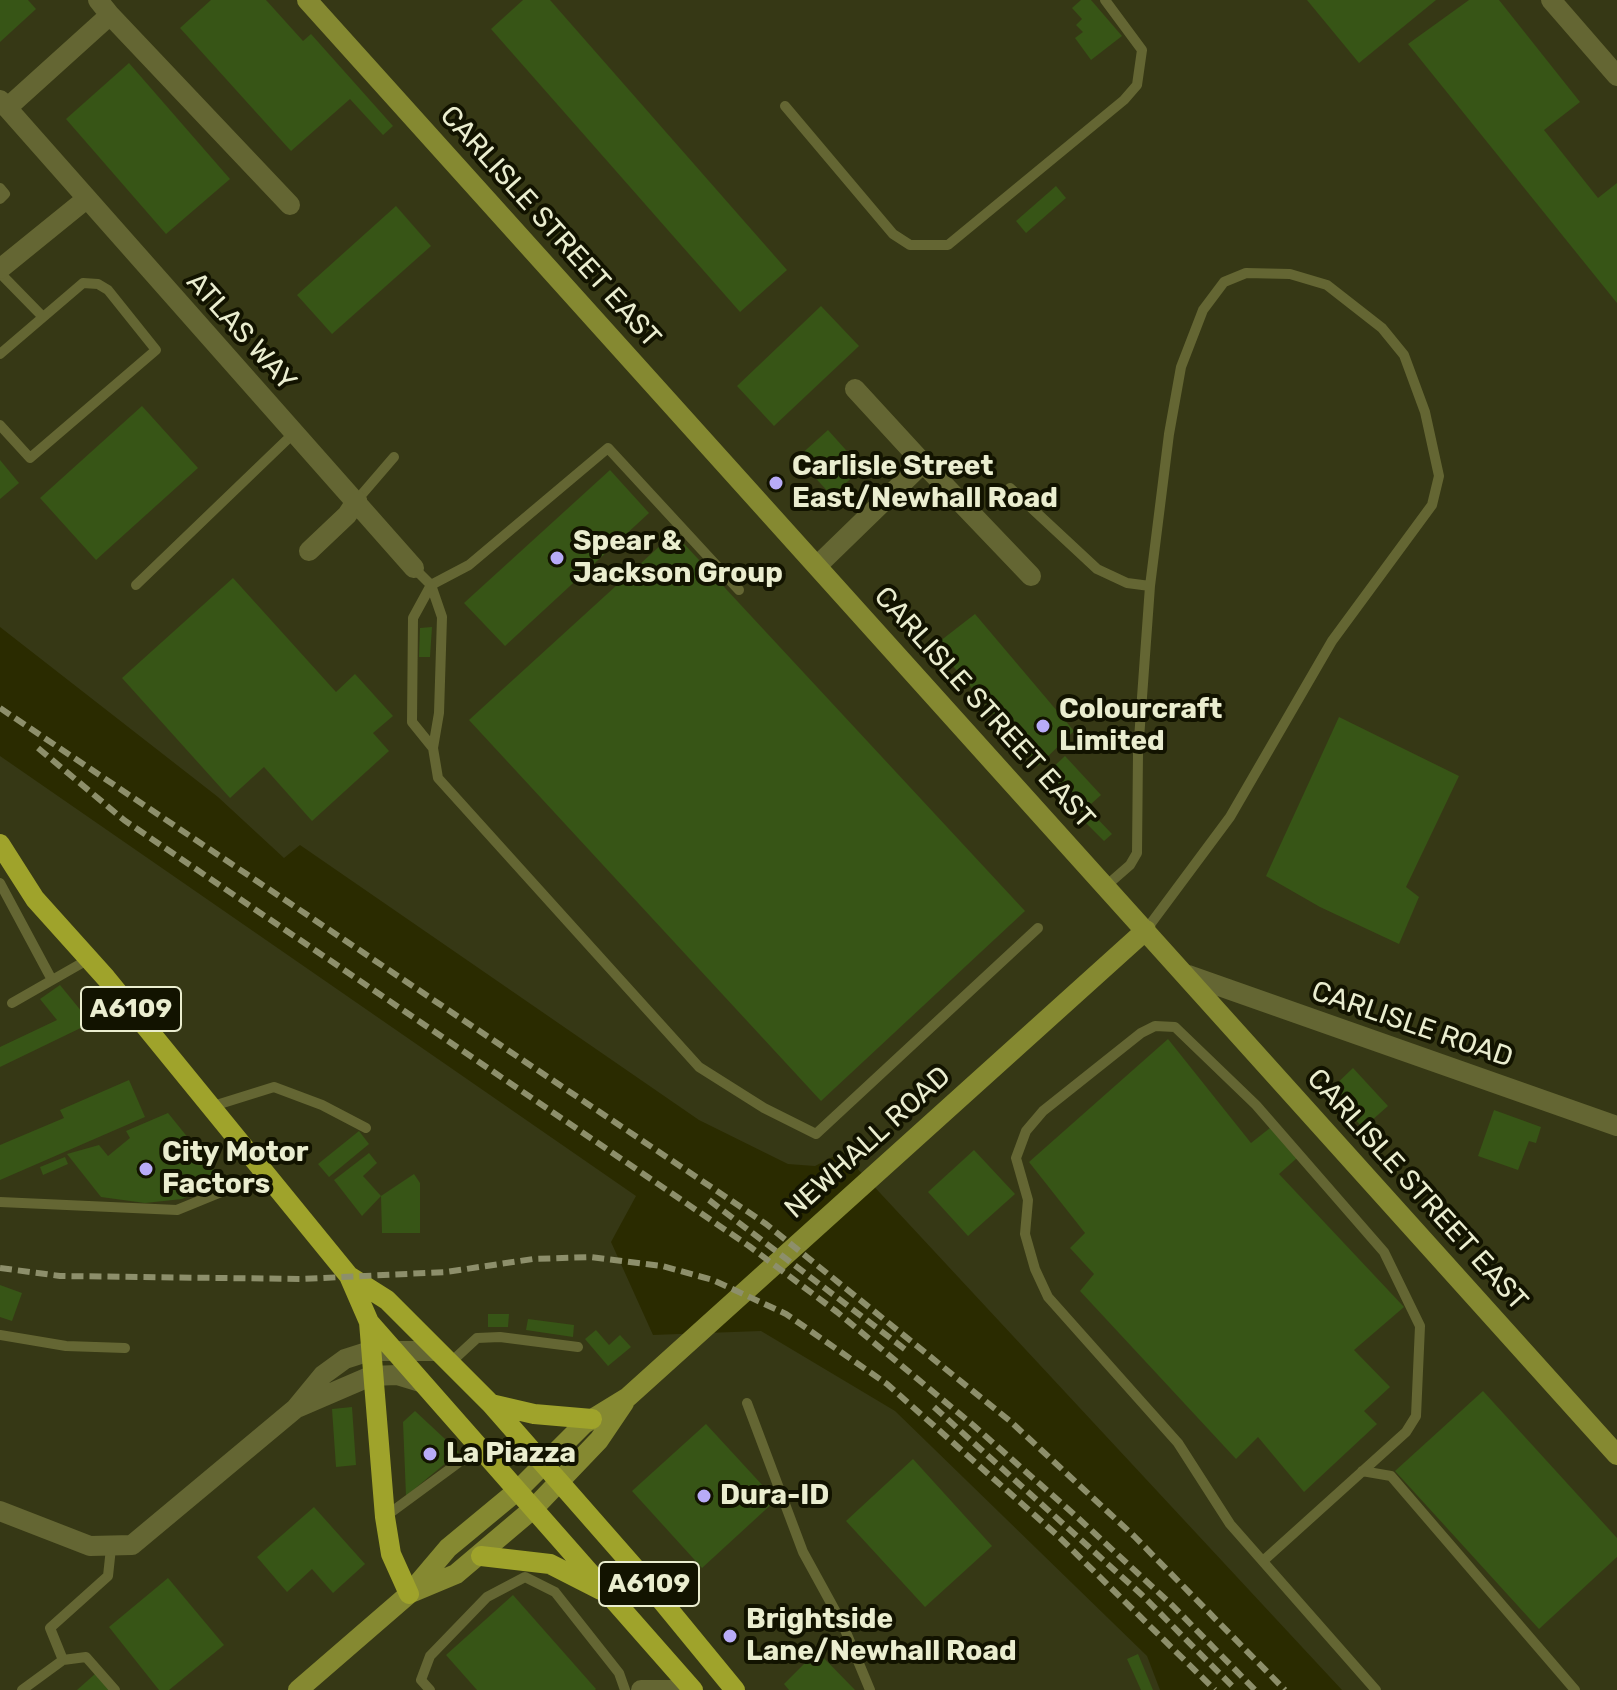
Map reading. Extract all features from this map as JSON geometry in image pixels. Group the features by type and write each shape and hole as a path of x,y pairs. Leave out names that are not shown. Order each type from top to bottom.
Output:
{"main road":[{"name":"CARLISLE STREET EAST","path":"307,0 1617,1455"},
{"name":"A6109","path":"0,844 35,899 89,959 349,1276 369,1322 693,1690"},
{"name":"NEWHALL ROAD","path":"298,1690 409,1594 448,1548 518,1490 592,1419 628,1397 1146,930"},
{"name":"A6109","path":"349,1276 387,1300 491,1404 634,1567 735,1690"},
{"path":"369,1322 371,1376 385,1517 391,1554 409,1594"},
{"name":"NEWHALL ROAD","path":"409,1594 456,1574 481,1556 534,1508 599,1440 628,1397"},
{"path":"491,1404 534,1414 592,1419"},
{"path":"481,1556 550,1564 609,1593"}],"street":[{"path":"1551,0 1617,76"},
{"name":"ATLAS WAY","path":"290,205 104,7 4,104 85,200 357,500 414,568"},
{"path":"0,271 85,200"},
{"path":"855,389 1031,576"},
{"path":"818,565 923,463"},
{"path":"309,551 357,500"},
{"name":"CARLISLE ROAD","path":"1188,975 1617,1126"},
{"path":"0,1511 79,1543 111,1548 132,1545 143,1539 295,1409 323,1375 345,1359 370,1351 444,1357"},
{"path":"295,1409 371,1376 397,1375 420,1382"},
{"path":"641,1690 681,1690"}],"lane":[{"path":"785,106 893,234 910,245 931,248 948,245 1124,100 1137,85 1142,50 1105,0"},
{"path":"0,188 5,194 0,199"},
{"path":"0,271 43,317"},
{"path":"1106,886 1130,865 1137,853 1138,753 1150,586 1169,434 1181,367 1203,310 1224,282 1246,273 1290,274 1327,285 1382,328 1404,355 1425,412 1439,476 1432,505 1332,641 1230,817 1146,930"},
{"path":"0,354 83,283 98,284 108,290 156,350 30,458 0,425"},
{"path":"136,585 294,433"},
{"path":"433,748 412,722 413,618 431,585 469,565 608,448 739,590"},
{"path":"357,500 394,457"},
{"path":"1010,488 1097,569 1127,583 1150,586"},
{"path":"414,568 431,585 442,617 439,713 433,748 438,778 699,1067 764,1108 816,1134 1038,928"},
{"path":"0,883 52,980"},
{"path":"12,1003 89,959"},
{"path":"1263,1561 1406,1432 1416,1416 1420,1326 1384,1252 1256,1105 1175,1027 1155,1026 1141,1033 1043,1111 1026,1131 1016,1158 1028,1200 1025,1234 1035,1269 1048,1297 1178,1443 1230,1524 1376,1690"},
{"path":"210,1107 274,1087 322,1105 366,1128"},
{"path":"0,1202 177,1210 265,1174"},
{"path":"0,1335 66,1346 125,1348"},
{"path":"444,1357 477,1338 500,1337 578,1347"},
{"path":"747,1403 803,1552 843,1625 870,1690"},
{"path":"385,1517 458,1463"},
{"path":"1362,1471 1391,1476 1575,1690"},
{"path":"63,1660 50,1628 108,1576 111,1548"},
{"path":"430,1690 421,1680 430,1656 487,1597 525,1577 555,1592 619,1673 625,1690"},
{"path":"22,1690 63,1660 86,1657 115,1690"}],"shaded area":[{"path":"0,0 1617,0 1617,1690 1342,1690 842,1152 815,1166 788,1164 699,1120 300,845 284,858 218,797 0,627"},
{"path":"0,756 636,1196 611,1242 653,1335 761,1331 895,1411 1147,1656 1160,1690 0,1690"}],"building":[{"path":"0,0 28,0 36,9 0,42"},
{"path":"211,0 266,0 303,41 311,34 393,126 383,135 350,99 291,151 180,28"},
{"path":"523,0 550,0 787,270 740,312 491,29"},
{"path":"1081,0 1091,0 1122,36 1091,60 1075,38 1083,32 1076,25 1082,19 1072,8"},
{"path":"1307,0 1436,0 1359,63"},
{"path":"1469,0 1499,0 1580,102 1544,130 1598,198 1617,183 1617,303 1408,44"},
{"path":"129,63 230,179 166,234 66,119"},
{"path":"1056,186 1066,198 1026,233 1016,221"},
{"path":"396,206 431,246 332,334 297,295"},
{"path":"821,306 859,346 774,426 737,386"},
{"path":"142,406 198,468 96,560 40,498"},
{"path":"828,430 862,468 832,496 797,458"},
{"path":"0,460 19,483 0,499"},
{"name":"Spear & Jackson Group","path":"610,470 649,513 505,646 464,603"},
{"path":"674,533 1025,911 821,1101 469,720"},
{"path":"233,578 336,692 355,674 393,716 373,733 389,751 312,821 264,767 230,798 122,678"},
{"path":"975,614 1074,731 1038,766 935,645"},
{"path":"432,627 430,657 419,657 420,628"},
{"path":"1339,717 1459,776 1406,887 1419,897 1399,944 1320,907 1266,876"},
{"path":"1065,756 1101,795 1082,812 1047,773"},
{"path":"1091,812 1112,834 1104,841 1083,820"},
{"path":"60,985 91,1023 0,1067 0,1047 57,1020 40,999"},
{"path":"1168,1039 1251,1143 1270,1128 1297,1158 1279,1174 1404,1307 1354,1350 1390,1387 1364,1411 1377,1424 1304,1492 1258,1437 1236,1459 1080,1291 1094,1274 1070,1248 1085,1233 1029,1162"},
{"path":"1353,1068 1388,1106 1363,1128 1329,1091"},
{"path":"129,1080 145,1117 0,1180 0,1145 64,1118 60,1110"},
{"path":"1494,1110 1541,1127 1536,1143 1529,1141 1518,1170 1478,1156"},
{"name":"City Motor Factors","path":"168,1113 223,1181 182,1199 145,1203 101,1197 67,1154 99,1145 108,1156 130,1138 126,1131"},
{"path":"359,1131 369,1144 329,1177 318,1164"},
{"path":"974,1150 1015,1194 968,1236 928,1192"},
{"path":"369,1153 377,1163 363,1176 381,1196 362,1216 334,1180"},
{"path":"65,1157 68,1164 43,1175 40,1167"},
{"path":"414,1174 420,1183 420,1233 382,1233 381,1196"},
{"path":"0,1285 22,1293 12,1321 0,1317"},
{"path":"488,1314 509,1314 508,1327 488,1327"},
{"path":"528,1319 574,1325 573,1337 526,1330"},
{"path":"596,1330 609,1345 620,1335 631,1347 608,1366 585,1339"},
{"path":"1483,1391 1617,1538 1617,1557 1539,1629 1395,1471"},
{"path":"352,1407 356,1465 336,1467 332,1409"},
{"name":"La Piazza","path":"415,1411 459,1452 406,1496 403,1422"},
{"name":"Dura-ID","path":"706,1424 776,1500 702,1568 632,1491"},
{"path":"913,1459 992,1546 925,1607 846,1521"},
{"path":"314,1507 365,1564 333,1593 312,1569 287,1592 257,1557"},
{"path":"168,1578 224,1645 169,1690 159,1690 109,1627"},
{"path":"513,1595 595,1690 477,1690 446,1655"},
{"path":"817,1651 855,1690 789,1690 784,1684"},
{"path":"1138,1654 1153,1690 1141,1690 1127,1659"},
{"path":"95,1674 109,1690 77,1690"}],"railway":[{"path":"0,708 766,1224 1010,1421 1134,1536 1285,1690"},
{"path":"38,748 124,820 749,1246 837,1312 1076,1516 1173,1606 1255,1690"},
{"path":"709,1200 906,1350"},
{"path":"0,1268 60,1276 302,1279 446,1272 533,1259 591,1257 662,1266 713,1280 786,1314 887,1384 1057,1535 1215,1690"},
{"path":"934,1407 1142,1595 1236,1690"}],"place":[{"name":"Carlisle Street East/Newhall Road","path":"776,483"},
{"name":"Spear & Jackson Group","path":"557,558"},
{"name":"Colourcraft Limited","path":"1043,726"},
{"name":"City Motor Factors","path":"146,1169"},
{"name":"La Piazza","path":"430,1454"},
{"name":"Dura-ID","path":"704,1496"},
{"name":"Brightside Lane/Newhall Road","path":"730,1636"}]}
